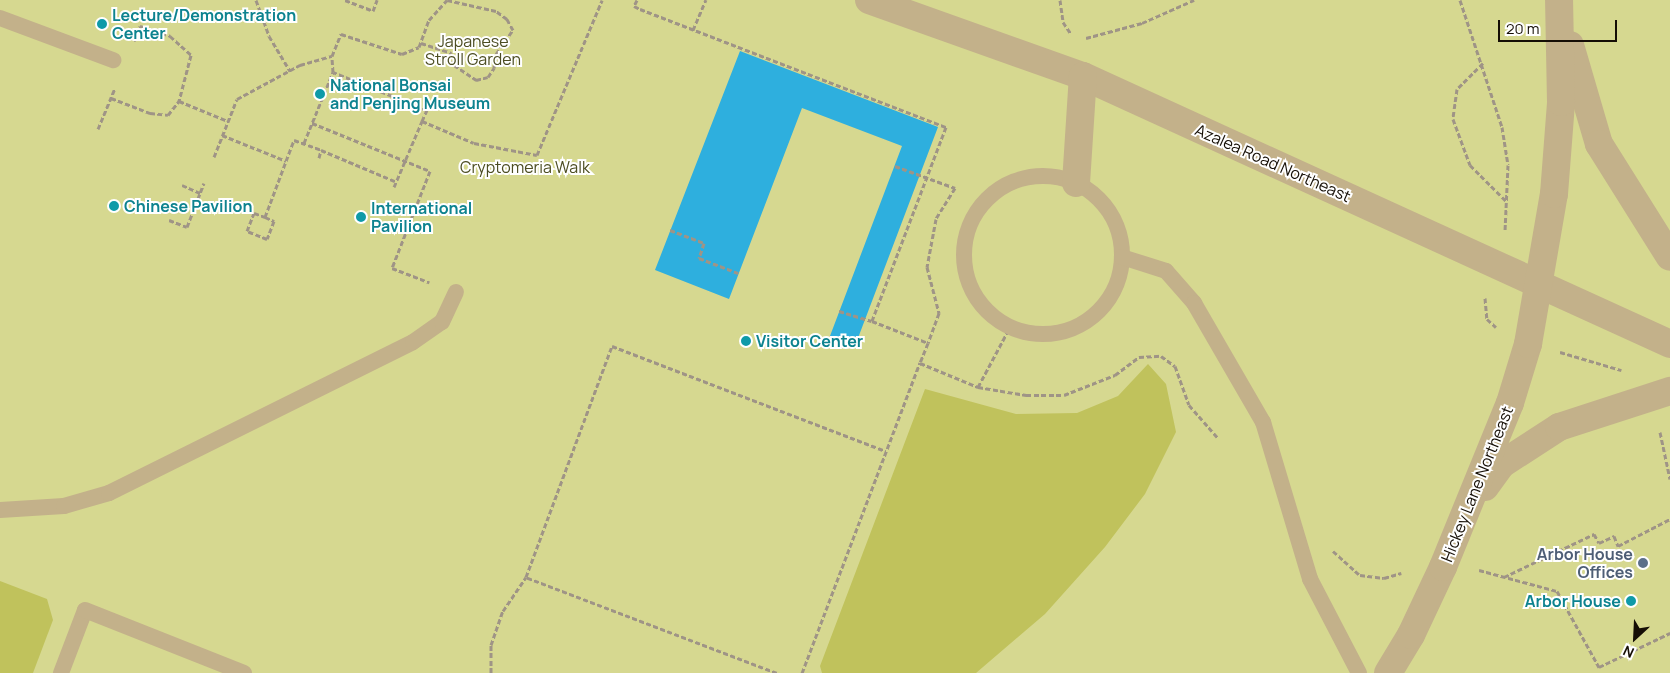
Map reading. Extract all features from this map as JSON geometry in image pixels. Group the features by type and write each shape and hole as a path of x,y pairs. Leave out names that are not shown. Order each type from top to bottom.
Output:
{"street":[{"name":"Azalea Road Northeast","path":"869,0 1083,76 1670,344"},
{"path":"1560,7 1599,144 1670,257"},
{"name":"Hickey Lane Northeast","path":"1388,673 1420,619 1510,403 1540,284 1552,216 1560,111 1560,7"},
{"path":"1076,183 1083,76"},
{"path":"1462,522 1502,464 1559,427 1670,391"}],"lane":[{"path":"0,18 113,60"},
{"path":"1049,176 1076,183 1109,212 1118,230 1122,257 1117,285 1095,315 1080,325 1054,334 1030,333 1000,324 978,300 966,275 963,260 972,218 990,196 1008,184 1049,176"},
{"path":"1122,257 1166,271 1194,303 1263,422 1310,578 1359,673"},
{"path":"0,510 64,506 109,493 413,342 442,322 456,292"},
{"path":"61,673 85,610 244,673"}],"path":[{"path":"256,0 270,36 290,71"},
{"path":"345,0 373,11 377,0"},
{"path":"304,143 333,72 332,56 341,34 402,54 421,43 429,20 447,0 496,11 507,19 513,30 496,54 494,68 488,77 476,80 462,74 451,53 421,43"},
{"path":"422,121 474,143 537,155 602,0"},
{"path":"637,0 634,6 946,127 872,321"},
{"path":"693,30 706,0"},
{"path":"1060,0 1062,22 1076,41 1142,24 1194,0"},
{"path":"1460,0 1483,62 1502,127 1508,165 1504,240"},
{"path":"111,98 150,112 168,115 179,100 191,55 170,36 140,26 131,48"},
{"path":"214,157 237,99 290,71 332,56"},
{"path":"1483,62 1457,89 1453,119 1470,165 1507,202"},
{"path":"333,72 427,110 394,187"},
{"path":"179,100 228,121"},
{"path":"312,123 430,171 392,268 456,292"},
{"path":"222,135 286,161"},
{"path":"265,217 294,140 397,182"},
{"path":"319,158 321,150"},
{"path":"802,673 939,313 928,267 936,219 955,188 895,166"},
{"path":"169,220 187,227 204,183"},
{"path":"182,185 200,193"},
{"path":"254,213 265,217 274,221 267,239 257,238 247,231 254,213"},
{"path":"670,230 704,243 699,258 738,273"},
{"path":"1485,294 1487,320 1500,330"},
{"path":"839,311 928,342"},
{"path":"978,387 1010,327"},
{"path":"491,673 494,636 503,611 526,577 612,346 886,452"},
{"path":"1552,350 1628,373"},
{"path":"920,363 978,387 1026,395 1064,395 1115,375 1139,357 1154,354 1175,366 1189,404 1217,437"},
{"path":"1659,424 1670,479"},
{"path":"1503,577 1594,534 1599,543 1614,536 1618,546 1670,519"},
{"path":"1331,549 1360,576 1384,578 1406,571"},
{"path":"1476,569 1558,591 1599,667 1670,633"},
{"path":"526,577 777,673"}],"green space":[{"path":"0,0 1670,0 1670,673 0,673"}],"shaded area":[{"path":"1148,364 1166,384 1176,432 1145,494 1105,547 1045,614 976,673 822,673 820,666 925,389 1016,414 1077,413 1118,396"},
{"path":"0,581 47,599 53,620 33,673 0,673"}],"water":[{"path":"740,51 938,127 855,346 830,336 902,146 802,108 729,299 655,270"}],"place":[{"name":"Lecture/Demonstration Center","path":"102,24"},
{"name":"National Bonsai and Penjing Museum","path":"320,94"},
{"name":"Chinese Pavilion","path":"114,206"},
{"name":"International Pavilion","path":"361,217"},
{"name":"Visitor Center","path":"746,341"},
{"name":"Arbor House Offices","path":"1643,563"},
{"name":"Arbor House","path":"1631,601"}],"park label":[{"name":"Japanese Stroll Garden","path":"473,50"},
{"name":"Cryptomeria Walk","path":"525,167"}]}
